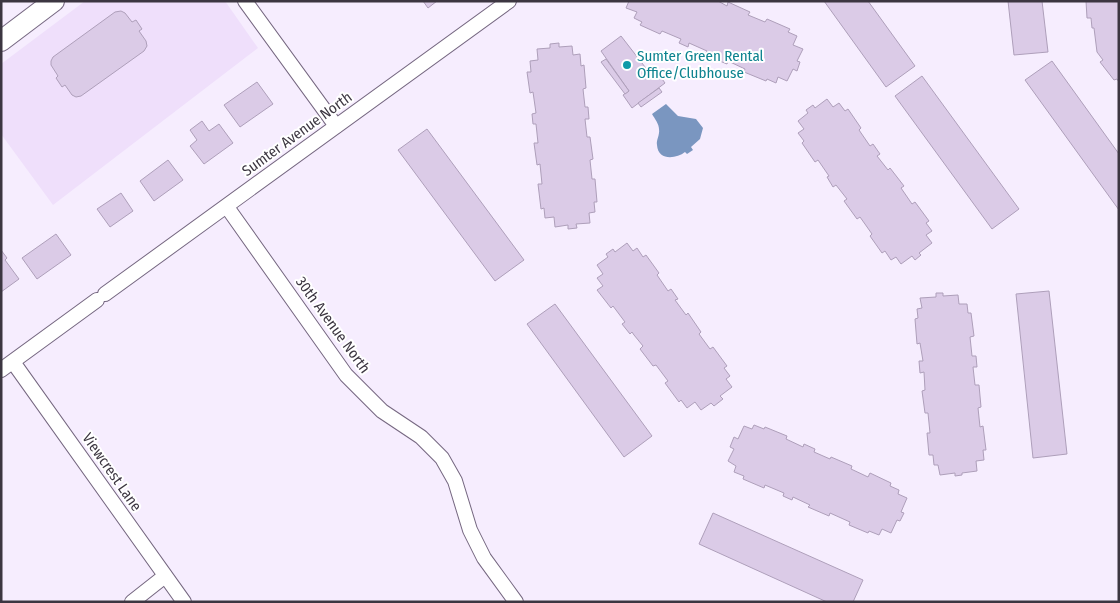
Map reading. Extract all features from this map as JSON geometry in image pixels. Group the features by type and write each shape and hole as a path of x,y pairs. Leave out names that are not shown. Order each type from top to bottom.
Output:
{"main road":[{"path":"1,41 54,1"}],"street":[{"path":"245,1 336,126"},
{"name":"Sumter Avenue North","path":"1,370 509,1"},
{"name":"30th Avenue North","path":"227,207 346,375 382,411 421,437 442,458 455,480 470,530 484,558 516,602"},
{"name":"Viewcrest Lane","path":"13,362 184,602"},
{"path":"132,602 165,576"}],"shaded area":[{"path":"85,1 225,1 258,48 53,205 1,134 1,64"}],"water":[{"path":"666,104 678,116 696,119 703,128 700,139 691,147 693,150 687,154 685,152 677,156 668,157 661,154 658,150 659,127 652,114"}],"building":[{"path":"423,1 437,1 428,8"},
{"path":"629,1 718,1 727,6 728,2 750,12 748,15 765,22 767,19 790,29 788,32 797,36 793,45 803,49 797,61 800,62 797,71 793,69 787,81 778,77 776,83 744,72 745,69 728,61 727,64 705,55 707,51 689,43 688,47 679,43 681,39 662,31 660,34 640,25 642,22 634,18 637,12 626,8"},
{"path":"824,1 868,1 915,66 886,87"},
{"path":"1008,1 1042,1 1048,52 1014,55"},
{"path":"1086,1 1119,1 1119,82 1117,79 1114,80 1100,62 1103,60 1097,52 1091,18 1087,18"},
{"path":"121,11 132,22 136,20 142,29 139,31 147,46 144,51 81,96 76,97 72,95 65,85 62,87 56,78 58,76 51,65 53,57 115,12"},
{"name":"Sumter Green Rental Office/Clubhouse","path":"621,36 652,76 657,72 665,83 632,108 623,95 629,91 601,51"},
{"path":"559,43 559,47 572,46 573,55 580,54 581,66 584,65 586,88 583,89 585,107 588,107 589,119 585,119 587,137 590,137 593,159 590,160 592,179 595,179 597,202 594,202 595,212 589,213 590,223 576,224 577,228 568,229 568,225 555,227 554,217 545,218 544,208 541,209 538,184 542,184 540,164 537,165 534,143 538,143 536,124 533,124 532,114 536,113 533,92 530,93 527,72 531,72 530,61 538,60 537,49 550,48 550,44"},
{"path":"606,59 629,91 625,94 601,62"},
{"path":"1052,61 1119,154 1119,210 1025,80"},
{"path":"922,76 1019,209 992,229 895,96"},
{"path":"257,82 273,104 240,127 224,105"},
{"path":"659,88 662,92 641,107 638,103"},
{"path":"827,99 833,107 839,103 845,111 848,109 870,146 873,144 880,154 877,156 888,170 890,168 904,186 901,188 912,204 915,202 929,221 926,223 932,231 926,235 932,243 919,253 921,255 915,260 912,256 901,264 896,257 891,260 885,251 882,253 860,217 857,219 844,201 847,199 836,185 833,187 827,177 829,176 818,160 815,162 802,143 804,141 798,133 804,129 798,121 808,113 806,110 813,105 815,108"},
{"path":"202,121 209,131 219,124 233,143 204,164 190,146 197,140 190,130"},
{"path":"427,129 524,260 495,281 398,150"},
{"path":"168,160 183,180 154,201 140,181"},
{"path":"121,193 133,211 110,227 97,209"},
{"path":"56,234 71,255 37,279 22,258"},
{"path":"627,243 633,251 637,248 643,257 646,255 659,273 657,275 668,291 671,289 678,299 675,300 686,315 688,313 701,332 699,334 710,349 713,347 727,366 724,368 730,376 726,379 732,387 720,396 723,399 714,406 711,403 701,410 695,402 687,408 681,400 679,402 665,383 668,381 656,365 653,366 640,349 643,346 632,332 630,334 622,324 625,322 613,306 611,308 597,290 603,286 597,278 603,274 597,265 608,257 606,254 613,249 615,252"},
{"path":"1,250 7,258 5,260 19,279 1,292"},
{"path":"1049,291 1067,454 1033,458 1016,294"},
{"path":"936,293 943,293 943,296 958,295 959,304 967,304 968,313 971,313 974,336 970,337 972,356 976,356 977,367 973,367 975,385 979,385 981,407 978,408 980,427 983,426 986,450 983,450 984,460 976,461 977,471 955,476 955,473 940,475 938,465 934,465 933,455 929,455 927,433 930,433 928,413 925,413 922,391 925,390 924,372 920,373 919,361 923,361 920,343 917,344 915,319 918,318 917,309 922,308 920,298 936,297"},
{"path":"555,304 652,436 624,457 527,324"},
{"path":"754,425 764,429 765,427 787,436 786,439 803,447 804,444 815,449 814,452 852,466 851,469 868,477 870,473 891,483 890,486 899,490 898,494 907,498 901,512 904,513 900,521 897,520 891,533 882,529 879,535 869,531 868,533 849,525 850,522 830,513 829,516 808,507 810,505 793,497 792,500 783,496 784,493 765,485 764,488 743,479 744,476 734,472 736,466 728,461 734,449 730,447 734,437 738,439 744,426 752,429"},
{"path":"713,513 863,580 853,602 827,602 699,544"}],"place":[{"name":"Sumter Green Rental Office/Clubhouse","path":"627,65"}]}
